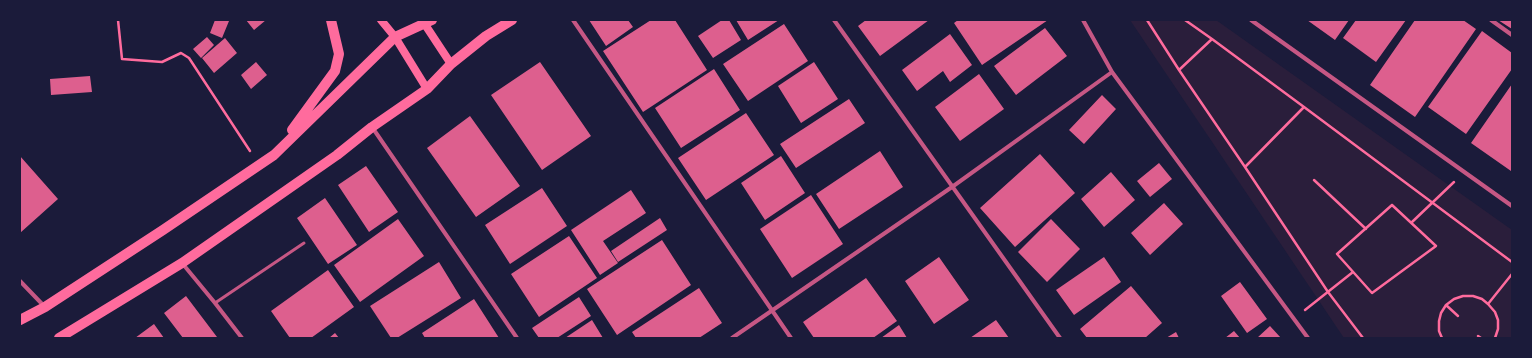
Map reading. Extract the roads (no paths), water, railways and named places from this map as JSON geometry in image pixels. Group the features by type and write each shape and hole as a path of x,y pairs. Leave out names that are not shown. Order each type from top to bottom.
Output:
{"main road":[{"path":"274,155 336,71 339,54 331,20"},
{"path":"381,20 395,37 426,89"},
{"path":"59,338 182,263 338,155 372,127 426,89 451,64 486,36 512,20"},
{"path":"20,320 45,307 274,155 395,37 426,21 451,64"}],"street":[{"path":"573,20 791,338"},
{"path":"834,20 1060,338"},
{"path":"1083,20 1112,72 1308,338"},
{"path":"1250,20 1512,206"},
{"path":"1491,20 1512,35"},
{"path":"732,338 952,187 1112,72"},
{"path":"372,127 517,338"},
{"path":"182,263 242,338"},
{"path":"20,281 45,307"}],"lane":[{"path":"215,303 304,243"}]}
